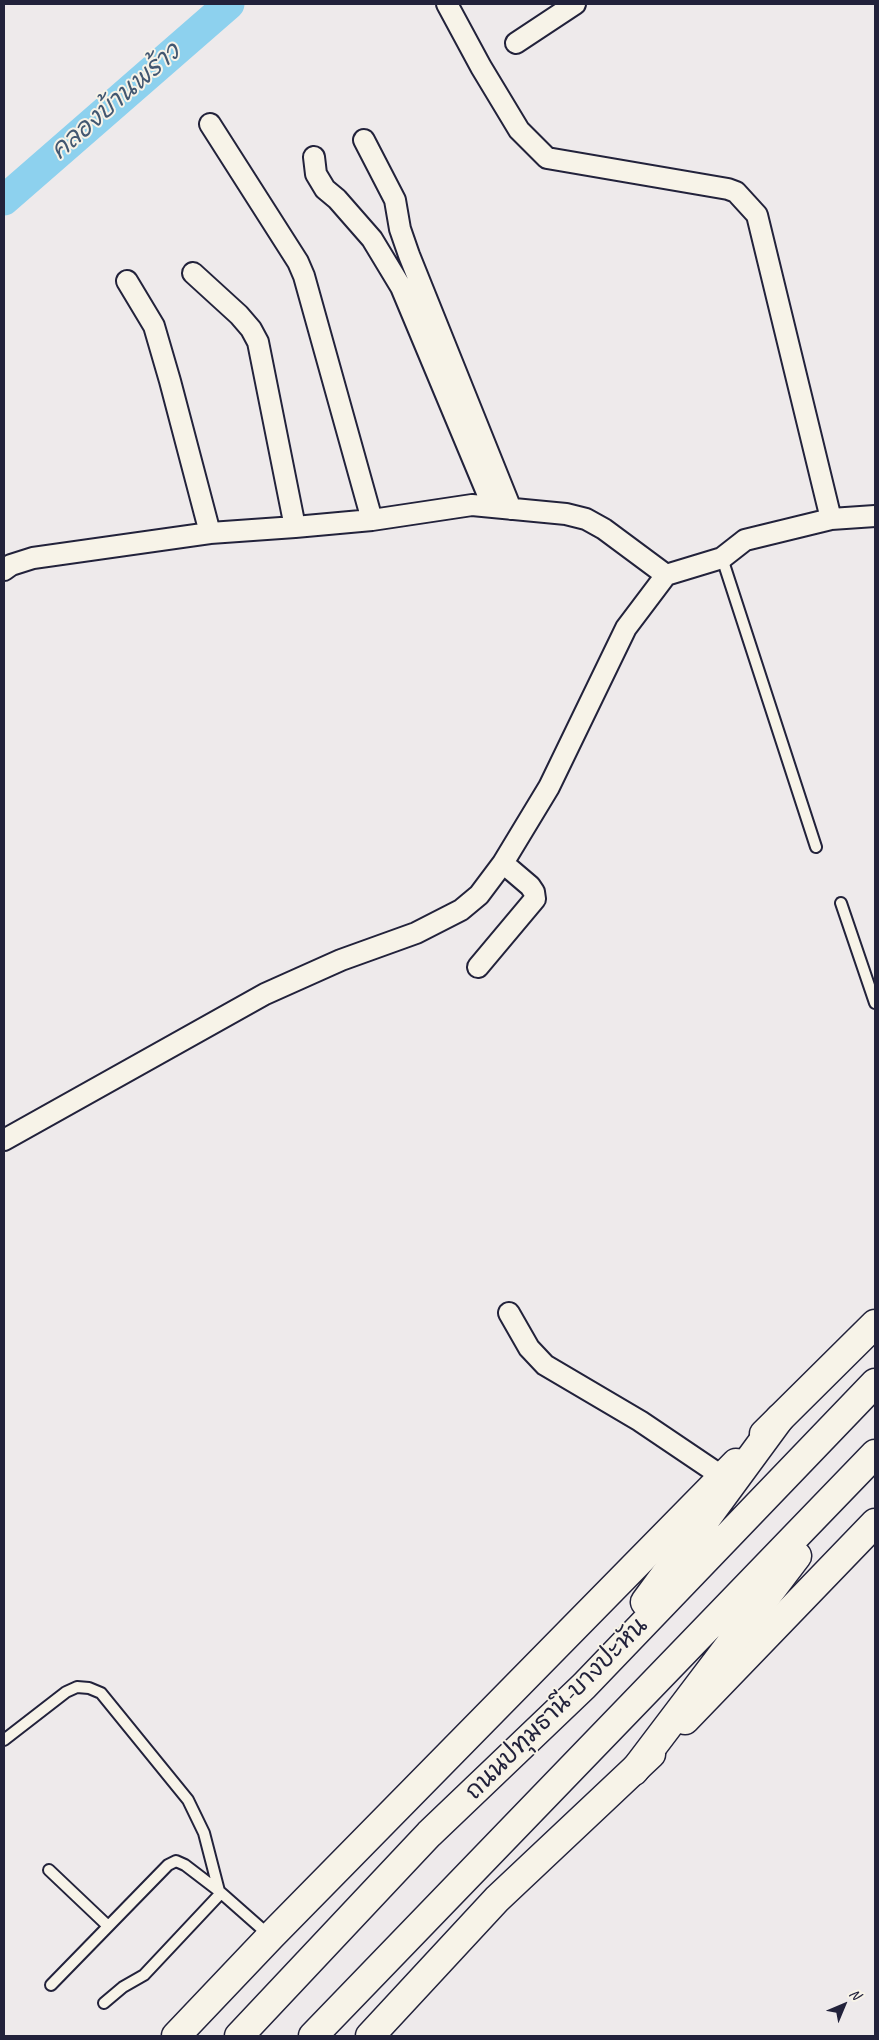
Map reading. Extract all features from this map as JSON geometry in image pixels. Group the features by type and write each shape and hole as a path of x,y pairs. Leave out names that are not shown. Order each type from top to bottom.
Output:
{"main road":[{"path":"176,2036 271,1936 780,1418 875,1324"},
{"name":"ถนนปทุมธานี-บางปะหัน","path":"240,2036 429,1834 584,1686 875,1383"},
{"path":"584,1686 780,1418"},
{"path":"634,1771 872,1457"},
{"name":"ถนนปทุมธานี-บางปะหัน","path":"313,2036 872,1457"},
{"path":"370,2036 497,1899 634,1771 875,1523"}],"street":[{"path":"447,4 480,67 519,130 547,158 728,189 736,192 757,215 831,519"},
{"path":"516,43 574,4"},
{"path":"210,124 298,262 304,276 372,520"},
{"path":"364,140 395,200 400,229 409,255 502,508"},
{"path":"314,157 316,174 325,189 337,199 372,239 401,287 502,508"},
{"path":"193,273 239,315 251,329 258,342 295,527"},
{"path":"127,281 154,326 210,532"},
{"path":"4,570 10,565 33,558 210,532 372,520 472,506 566,514 586,520 604,529 666,575"},
{"path":"4,1140 266,994 341,960 416,934 461,910 479,895 503,863 549,786 626,628 666,575 722,558 745,540 831,519 875,516"},
{"path":"478,967 535,899 534,892 530,886 503,863"},
{"path":"509,1313 529,1348 545,1366 640,1421 723,1477"}],"lane":[{"path":"722,558 816,847"},
{"path":"841,903 875,1004"},
{"path":"4,1740 66,1692 77,1687 89,1688 101,1693 188,1800 204,1832 220,1892"},
{"path":"51,1985 168,1865 176,1861 220,1892 271,1936"},
{"path":"49,1870 108,1926"},
{"path":"104,2003 122,1987 144,1975 220,1892"}],"waterway":[{"name":"คลองบ้านพร้าว","path":"4,200 229,4"}]}
